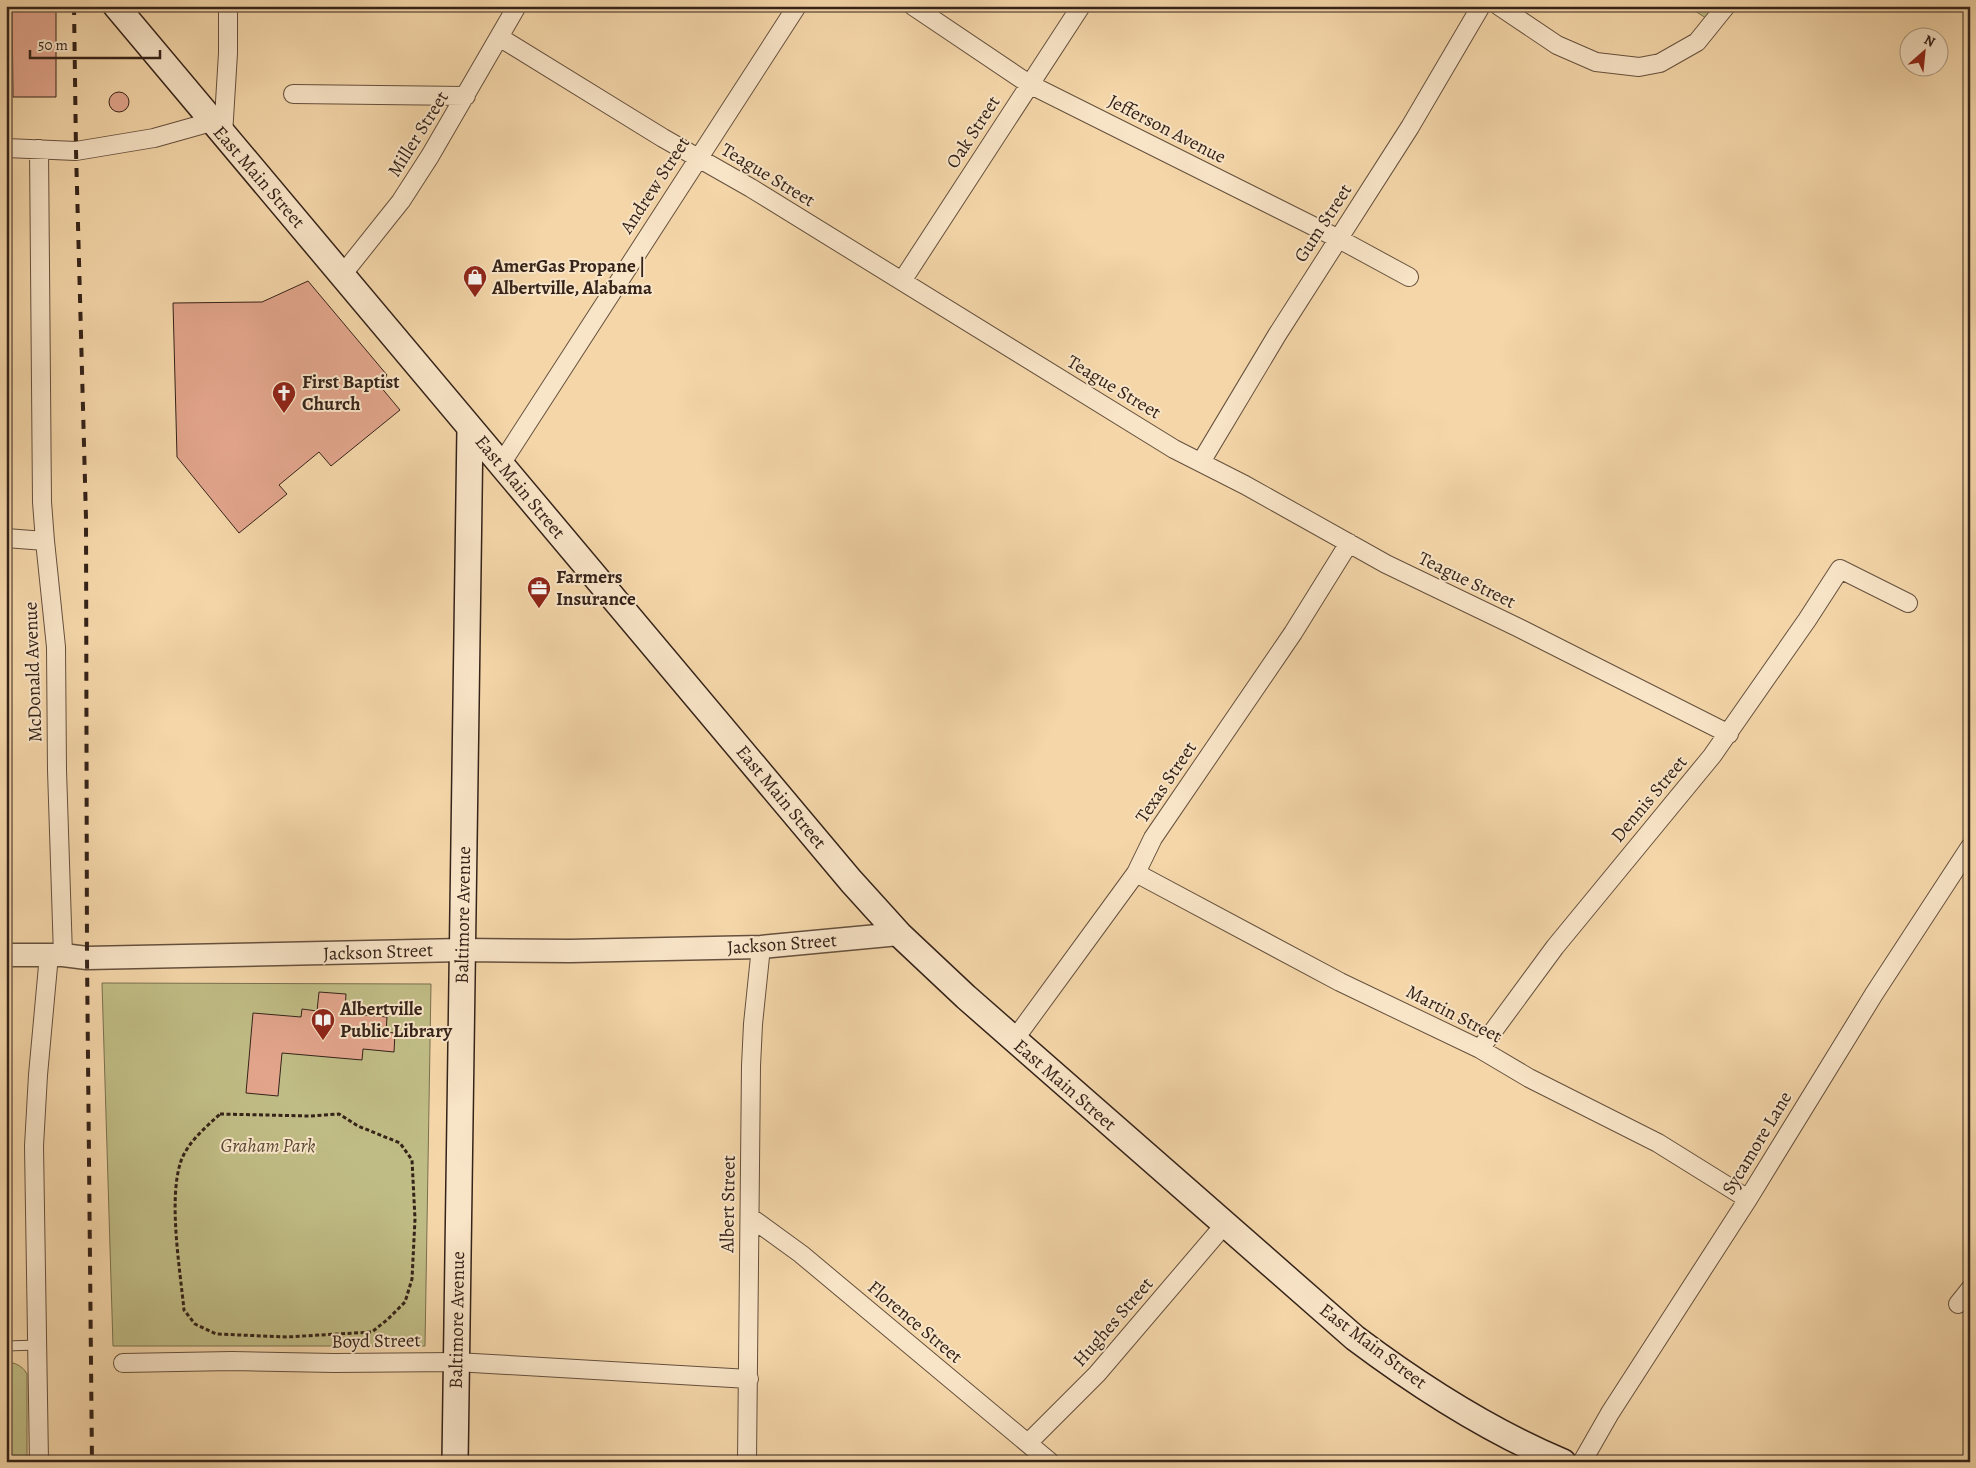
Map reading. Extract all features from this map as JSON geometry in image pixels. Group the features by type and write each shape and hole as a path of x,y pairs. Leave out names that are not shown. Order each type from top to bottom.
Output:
{"main road":[{"name":"East Main Street","path":"116,6 850,881 899,934 1014,1040 1355,1338 1389,1363 1476,1419 1563,1462"},
{"name":"Baltimore Avenue","path":"455,1462 470,428"}],"street":[{"path":"6,148 76,151 217,128 228,53 228,6"},
{"name":"Miller Street","path":"342,275 401,201 466,96 505,22 518,6"},
{"name":"Andrew Street","path":"500,464 797,6"},
{"name":"Jefferson Avenue","path":"913,6 1029,84 1338,239 1409,277"},
{"name":"Oak Street","path":"902,281 1081,6"},
{"name":"Gum Street","path":"1201,462 1277,335 1410,127 1481,6"},
{"path":"1499,6 1558,45 1596,62 1638,67 1660,63 1697,42 1726,6"},
{"name":"Teague Street","path":"505,22 654,133 752,188 1174,449 1386,564 1517,627 1729,734"},
{"path":"293,94 466,96"},
{"name":"McDonald Avenue","path":"39,148 42,502 44,540 56,647 57,770 56,955 38,1074 34,1146 39,1462"},
{"path":"6,538 44,540"},
{"name":"Texas Street","path":"1014,1040 1136,873 1153,838 1293,633 1349,543"},
{"name":"Dennis Street","path":"1480,1050 1555,947 1729,734 1840,569 1908,604"},
{"name":"Sycamore Lane","path":"1582,1462 1610,1413 1748,1199 1874,994 1970,847"},
{"name":"Martin Street","path":"1136,873 1340,982 1480,1050 1529,1078 1658,1143 1748,1199"},
{"name":"Jackson Street","path":"6,955 56,955 87,958 462,950 761,947 899,934"},
{"name":"Albert Street","path":"747,1462 751,1066 753,1024 761,947"},
{"name":"Florence Street","path":"750,1217 801,1254 1050,1462"},
{"name":"Hughes Street","path":"1028,1443 1097,1374 1225,1224"},
{"path":"1958,1304 1970,1289"},
{"name":"Boyd Street","path":"123,1363 232,1361 334,1363 456,1362 749,1379"}],"lane":[{"path":"6,1346 37,1345"}],"path":[{"path":"220,1114 310,1116 339,1114 358,1126 400,1144 412,1160 415,1219 412,1279 405,1302 372,1332 287,1337 216,1334 194,1324 184,1310 175,1192 182,1161 197,1136 220,1114"}],"green space":[{"path":"1687,6 1714,6 1706,18"},
{"name":"Graham Park","path":"102,983 431,984 425,1346 113,1346"},
{"path":"6,1362 18,1365 27,1374 27,1462 11,1462 11,1430 6,1429 6,1425 11,1424 11,1365 6,1365"}],"building":[{"path":"12,6 56,6 56,97 13,97"},
{"path":"119,92 126,95 129,102 126,109 119,112 112,109 109,102 112,95"},
{"path":"308,281 387,375 380,386 400,410 331,466 319,452 279,485 287,494 239,533 177,457 173,303 262,302"},
{"name":"Albertville Public Library","path":"319,992 346,994 345,1010 363,1011 362,1015 387,1017 386,1032 395,1033 394,1052 363,1049 362,1060 282,1053 278,1096 246,1093 253,1013 301,1017 302,1009 317,1011"}],"railway":[{"path":"74,6 86,518 87,958 92,1462"}],"place":[{"name":"AmerGas Propane | Albertville, Alabama","path":"475,298"},
{"name":"First Baptist Church","path":"284,414"},
{"name":"Farmers Insurance","path":"539,609"},
{"name":"Albertville Public Library","path":"323,1041"}]}
